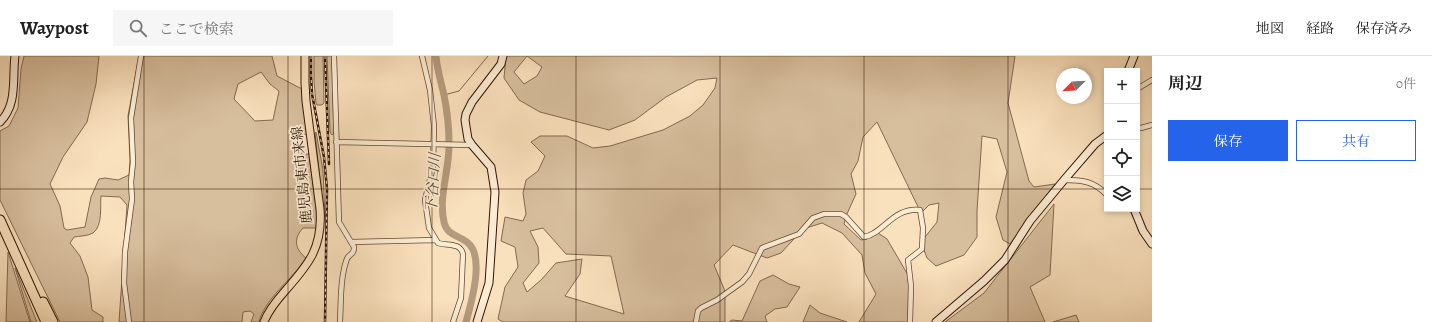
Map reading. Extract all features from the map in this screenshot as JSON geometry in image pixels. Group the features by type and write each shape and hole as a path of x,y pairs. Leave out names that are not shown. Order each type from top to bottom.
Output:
{"highway":[{"path":"0,220 46,322"},
{"path":"5,232 53,322"},
{"path":"20,266 42,322"}],"main road":[{"name":"鹿児島東市来線","path":"264,322 271,308 305,268 317,246 320,236 321,221 306,95 305,56"}],"street":[{"path":"0,122 11,107 13,97 15,56"},
{"path":"129,322 124,284 125,252 132,199 131,182 133,162 131,118 141,56"},
{"path":"334,56 339,222 354,247 353,253 348,258 344,267 340,322"},
{"path":"422,56 430,90 437,145 425,200 429,228 436,240 441,244 456,246 460,248 463,254 461,298 453,322"},
{"path":"477,322 489,282 495,192 491,167 468,139 465,120 466,114 472,102 501,64 503,56"},
{"path":"1129,68 1134,56"},
{"path":"1140,87 1152,80"},
{"path":"1140,128 1152,125"},
{"path":"936,322 978,286 1005,260 1030,221 1095,144 1104,137"},
{"path":"336,142 472,145"},
{"path":"1064,180 1083,180 1094,185 1104,193"},
{"path":"696,322 698,311 701,308 717,300 742,282 749,274 762,248 799,234 818,215 841,214 846,217 864,237 871,235 901,213 920,210 922,222 922,249 908,260 911,286 910,322"},
{"path":"1135,212 1143,231 1152,244"},
{"path":"350,242 436,240"}],"shaded area":[{"path":"24,56 99,56 96,84 87,122 63,157 50,184 60,206 64,228 67,230 85,227 91,197 99,179 105,178 118,180 129,175 130,160 128,116 139,56 272,56 277,76 302,89 307,134 300,137 302,154 309,154 318,223 316,228 303,228 300,232 297,244 299,251 306,258 267,305 259,322 251,322 254,314 250,311 243,312 242,322 119,322 127,205 120,197 101,196 100,221 96,230 89,235 74,237 70,243 80,256 88,277 92,310 103,317 103,322 60,322 0,200 0,131 9,126 18,108 21,69","holes":["261,72 270,84 279,91 273,120 255,121 234,99 238,84"]},
{"path":"314,56 323,56 324,103 322,105 317,105 316,103"},
{"path":"327,56 332,56 334,133 332,135 330,132"},
{"path":"506,56 527,56 1015,56 1008,103 1029,181 1034,187 1055,184 1010,244 1003,240 996,217 1007,172 997,139 982,136 977,211 977,237 964,255 936,266 927,258 921,242 937,222 939,203 929,205 921,213 877,122 863,137 858,161 851,174 856,194 844,224 861,240 867,239 875,231 887,239 908,275 910,312 909,322 859,322 876,294 865,273 862,255 842,233 822,223 803,229 781,253 767,258 733,245 714,265 725,291 725,322 503,322 498,319 505,287 518,267 515,247 501,241 505,217 523,221 526,214 523,193 526,180 538,171 545,156 531,142 540,136 567,136 593,148 610,146 663,130 690,116 703,105 715,88 717,78 697,80 666,97 635,120 609,130 540,112 519,100 504,78","holes":["527,56 542,67 537,76 524,84 514,72","543,228 566,254 611,256 624,314 565,296 580,274 582,259 556,263 541,280 527,292 523,283 539,263 538,247 530,231"]},
{"path":"316,132 323,170 325,217 315,133"},
{"path":"1054,204 1050,275 1030,287 1045,322 945,322 984,293"},
{"path":"8,252 30,322 6,322"},
{"path":"15,268 37,322 31,322"},
{"path":"773,275 789,284 800,287 787,307 775,309 765,316 767,322 729,322 732,320 742,321 760,281"},
{"path":"810,305 820,313 847,322 803,322"},
{"path":"1076,315 1079,322 1053,322"}],"waterway":[{"name":"下谷口川","path":"436,56 449,131 449,153 442,202 444,222 451,233 468,243 473,250 476,259 475,281 466,322"},
{"path":"444,95 459,91 488,56"}],"railway":[{"path":"311,56 312,94 324,157 327,189 325,322"},
{"path":"325,56 329,164"}]}
